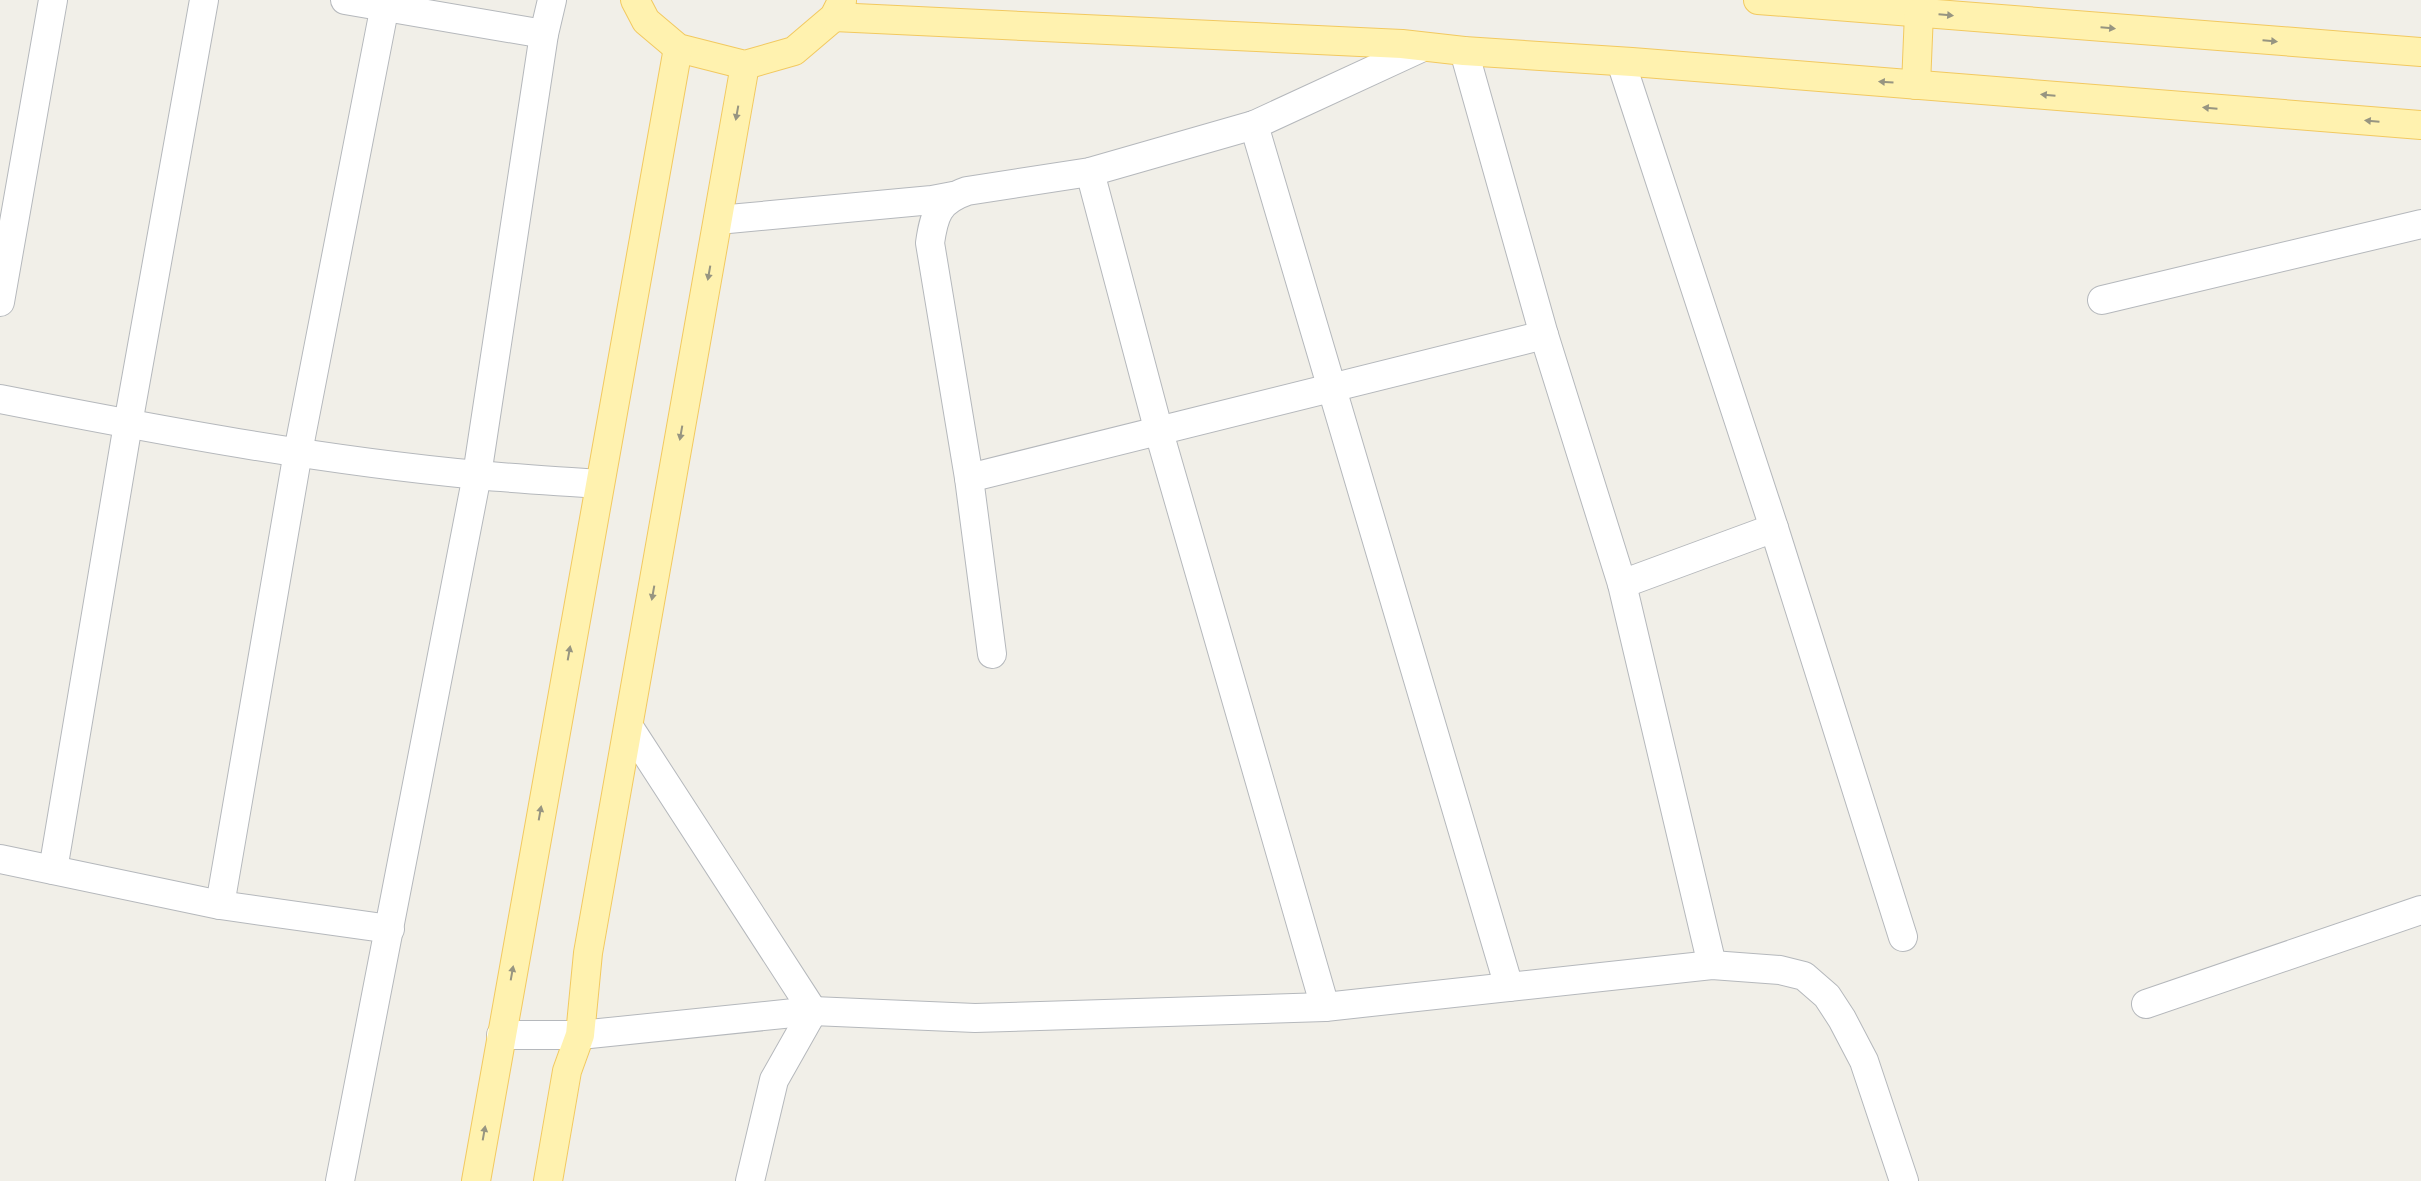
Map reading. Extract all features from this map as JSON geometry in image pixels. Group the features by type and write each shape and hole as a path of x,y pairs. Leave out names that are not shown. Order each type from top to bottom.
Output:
{"main road":[{"path":"635,0 646,20 678,48 745,64 794,51 838,9 1422,47 1464,52 1621,62 2421,124"},
{"path":"1758,0 2421,52"},
{"path":"1916,85 1919,13"},
{"path":"476,1181 678,48"},
{"path":"548,1181 567,1071 580,1034 588,953 745,64"}],"street":[{"path":"0,302 53,0"},
{"path":"53,870 128,424 204,0"},
{"path":"345,0 385,5 544,34"},
{"path":"340,1181 477,475 544,34 552,0"},
{"path":"220,905 298,452 385,5"},
{"path":"718,220 932,200 967,191 1090,172 1254,125 1422,47"},
{"path":"1464,52 1544,335 1622,584 1712,965"},
{"path":"1621,62 1774,528 1903,937"},
{"path":"1254,125 1508,987"},
{"path":"1090,172 1159,432 1325,1007"},
{"path":"953,196 942,206 934,218 930,243 969,478 992,654"},
{"path":"2102,300 2421,224"},
{"path":"969,478 1544,335"},
{"path":"0,398 128,424 298,452 477,475 599,484"},
{"path":"1622,584 1774,528"},
{"path":"629,727 813,1011"},
{"path":"0,859 220,905 390,930"},
{"path":"2146,1004 2421,910"},
{"path":"501,1035 580,1034 813,1011 975,1018 1325,1007 1712,965 1780,970 1804,976 1827,996 1864,1061 1904,1181"},
{"path":"750,1181 774,1080 813,1011"}]}
